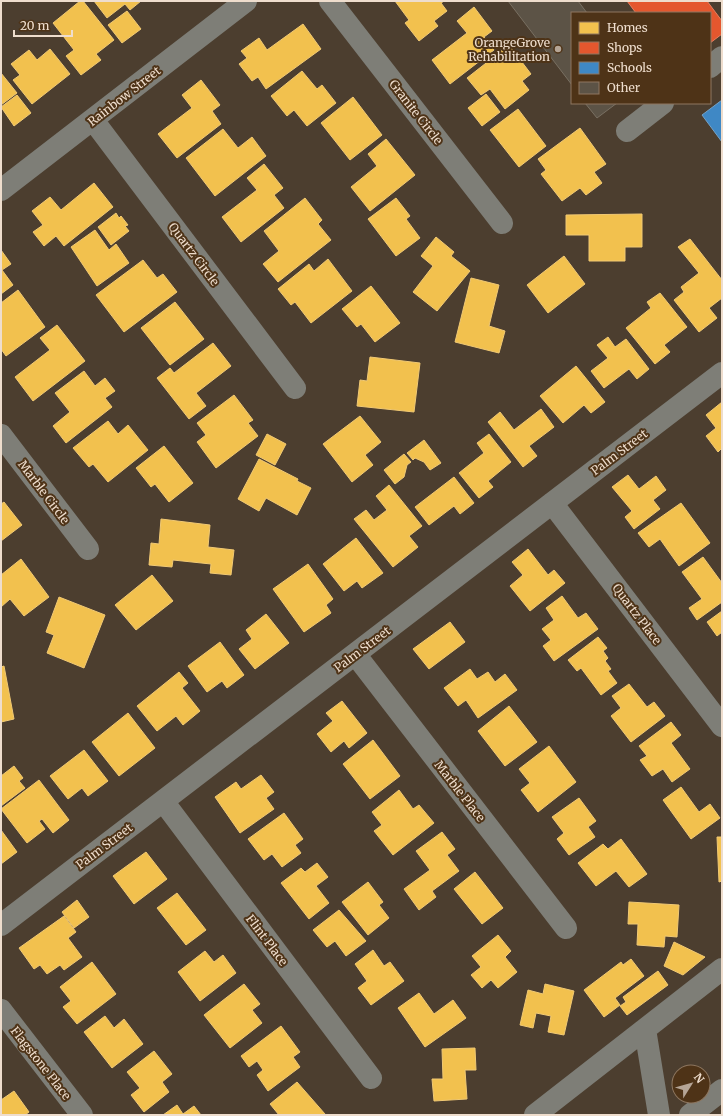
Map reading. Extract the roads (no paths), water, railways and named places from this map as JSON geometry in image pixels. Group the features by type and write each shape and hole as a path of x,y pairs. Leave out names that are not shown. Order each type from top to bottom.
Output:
{"street":[{"name":"Rainbow Street","path":"1,190 246,1"},
{"name":"Granite Circle","path":"330,1 502,223"},
{"path":"711,66 722,57"},
{"path":"627,131 663,104"},
{"name":"Quartz Circle","path":"93,120 295,388"},
{"name":"Palm Street","path":"1,925 722,372"},
{"name":"Marble Circle","path":"1,435 88,549"},
{"name":"Quartz Place","path":"552,503 722,726"},
{"name":"Marble Place","path":"355,654 566,928"},
{"name":"Flint Place","path":"163,801 371,1078"},
{"path":"535,1115 722,969"},
{"name":"Flagstone Place","path":"1,1010 82,1115"},
{"path":"644,1029 659,1115"},
{"path":"690,1115 722,1090"}],"place":[{"name":"OrangeGrove Rehabilitation","path":"558,49"}]}
